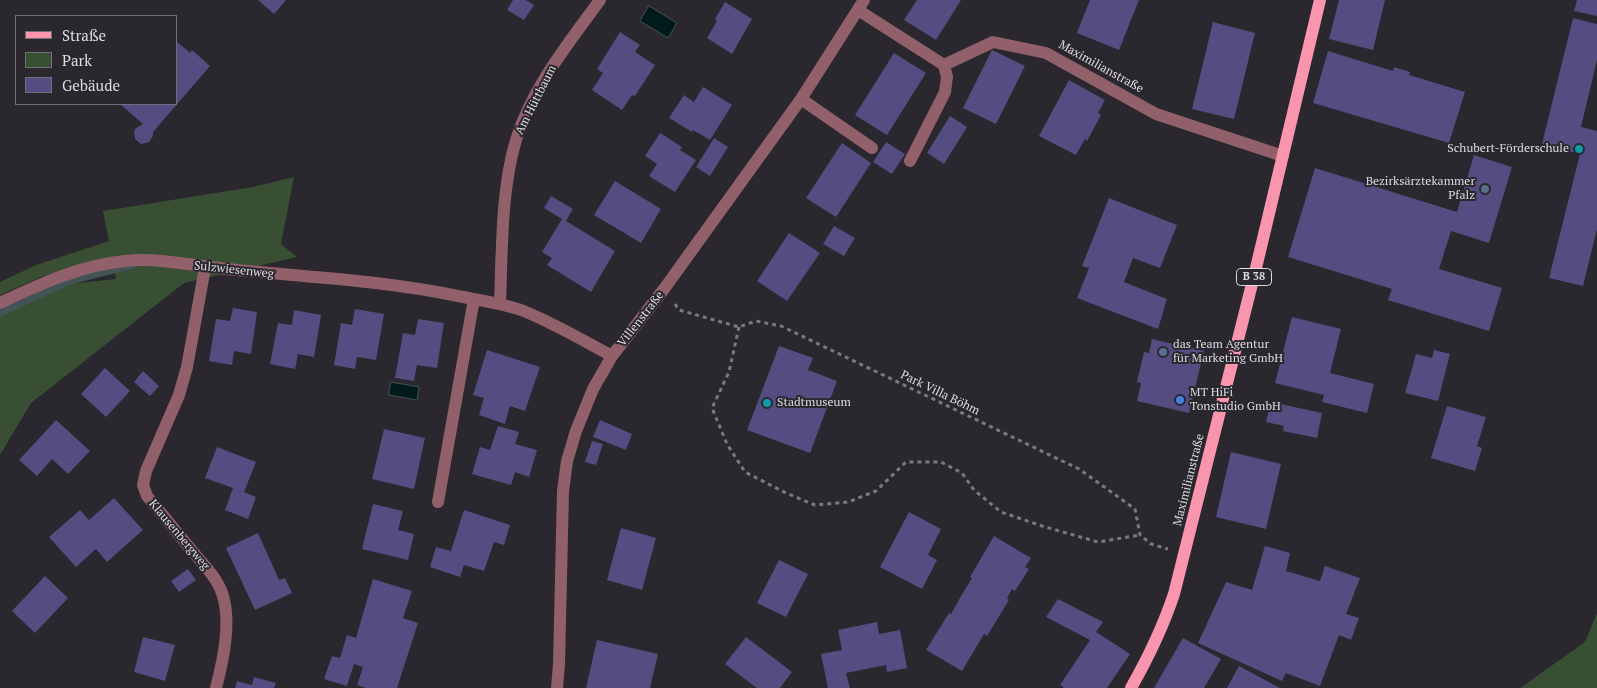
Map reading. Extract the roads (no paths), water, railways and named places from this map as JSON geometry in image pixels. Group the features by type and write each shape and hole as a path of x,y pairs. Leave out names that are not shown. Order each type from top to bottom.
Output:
{"main road":[{"name":"Maximilianstraße","path":"1131,688 1166,619 1185,553 1320,0"}],"street":[{"name":"Am Hüttbaum","path":"500,304 506,200 510,165 516,139 542,82 600,0"},
{"path":"861,5 944,65 947,77 945,92 910,161"},
{"name":"Villenstraße","path":"557,688 561,531 567,460 576,431 593,389 612,356 664,289 801,99 861,5"},
{"name":"Maximilianstraße","path":"944,65 993,42 1046,53 1156,114 1283,156"},
{"path":"801,99 872,148"},
{"name":"Sulzwiesenweg","path":"0,303 49,280 89,268 123,261 152,259 205,268 413,287 500,304 521,310 612,356"},
{"name":"Klausenbergweg","path":"205,268 187,367 179,395 146,471 143,485 147,496 210,573 222,593 226,612 225,636 223,661 216,688"},
{"path":"438,502 474,299"}],"waterway":[{"path":"0,313 70,281 133,265"}],"place":[{"name":"Schubert-Förderschule","path":"1579,149"},
{"name":"Bezirksärztekammer Pfalz","path":"1485,189"},
{"name":"das Team Agentur für Marketing GmbH","path":"1163,352"},
{"name":"MT HiFi Tonstudio GmbH","path":"1180,400"},
{"name":"Stadtmuseum","path":"767,403"}]}
